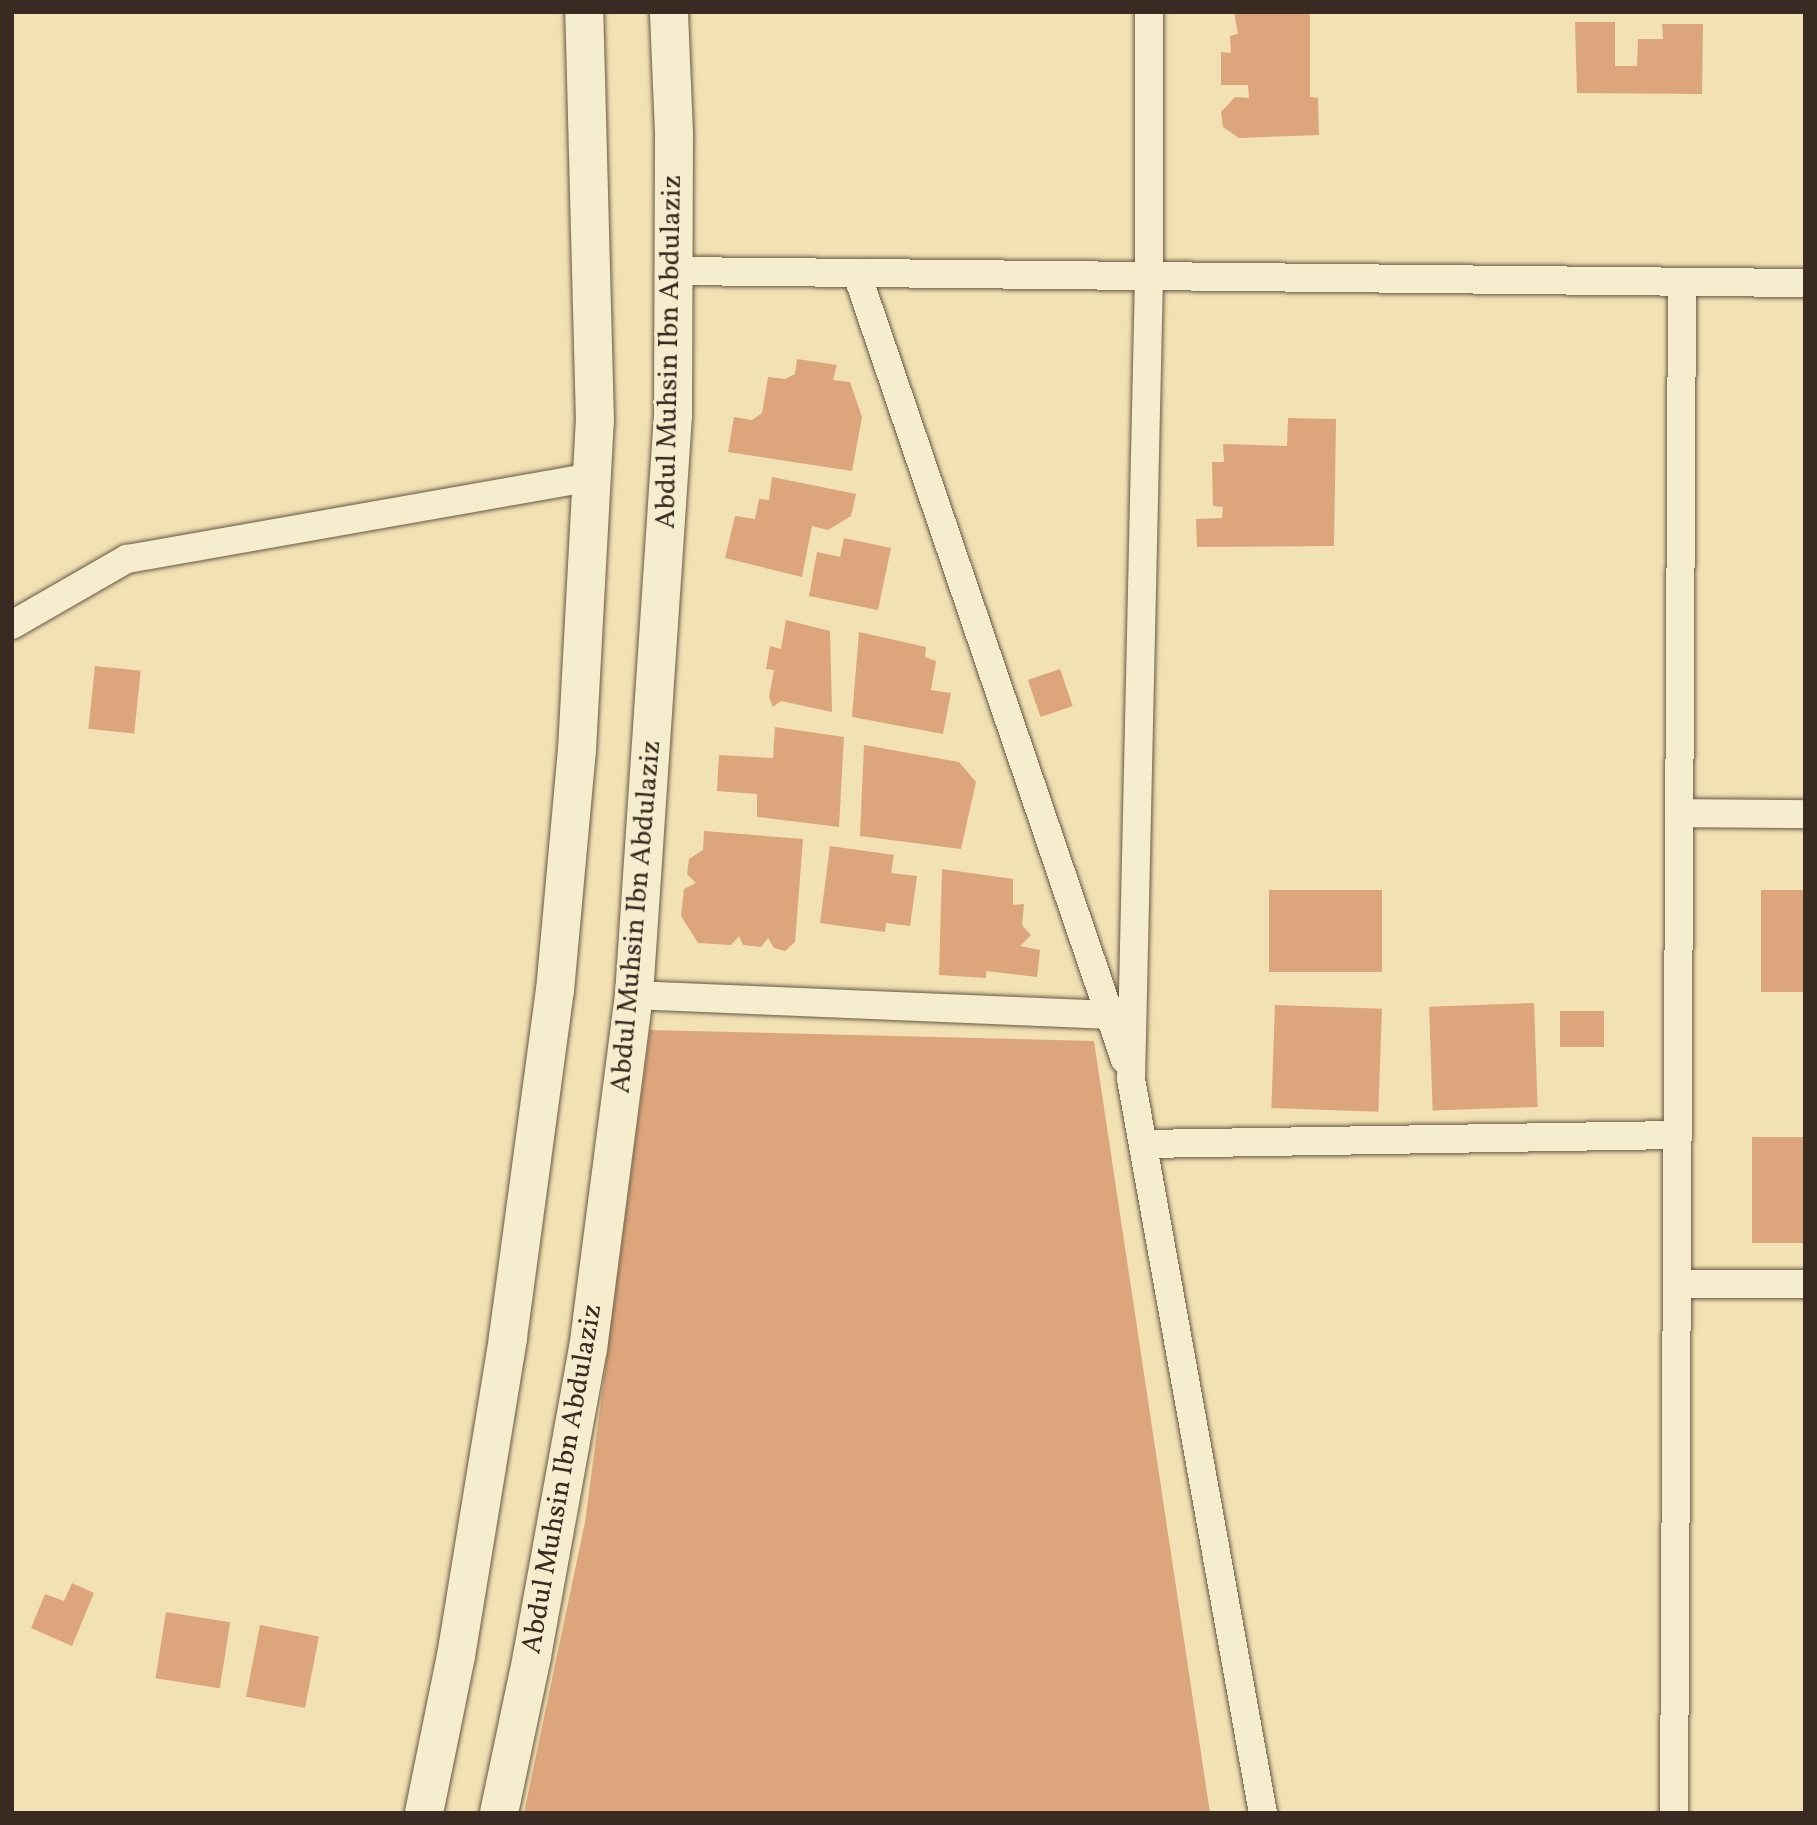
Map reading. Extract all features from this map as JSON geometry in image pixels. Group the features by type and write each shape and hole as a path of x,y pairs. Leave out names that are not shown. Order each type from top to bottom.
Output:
{"main road":[{"path":"424,1813 456,1656 504,1364 555,991 577,750 595,422 584,12"},
{"name":"Abdul Muhsin Ibn Abdulaziz","path":"499,1813 532,1656 589,1349 635,995 673,416 674,133 668,12"}],"street":[{"path":"1131,1079 1149,276 1149,12"},
{"path":"674,271 1805,283"},
{"path":"857,274 1131,1079 1263,1813"},
{"path":"1675,1813 1682,282"},
{"path":"12,625 127,559 592,477"},
{"path":"1679,813 1805,814"},
{"path":"635,995 1110,1015"},
{"path":"1144,1144 1676,1135"},
{"path":"1677,1284 1805,1284"}],"building":[{"path":"1234,12 1310,12 1310,97 1318,98 1319,135 1239,138 1223,127 1221,112 1235,97 1249,98 1248,85 1221,85 1221,52 1231,53 1230,36 1238,34"},
{"path":"1575,22 1615,22 1615,66 1637,66 1638,39 1663,39 1662,24 1703,24 1702,94 1577,93"},
{"path":"797,359 837,365 833,380 850,382 862,417 852,471 728,452 734,417 752,420 762,413 768,377 785,379 795,374"},
{"path":"1288,418 1336,419 1334,546 1197,547 1196,519 1222,518 1223,507 1213,506 1212,462 1224,462 1223,444 1287,446"},
{"path":"772,477 856,494 851,516 828,530 812,526 802,577 725,558 735,516 755,519 759,499 769,500"},
{"path":"844,538 891,548 878,610 809,596 817,552 840,557"},
{"path":"786,620 830,631 832,712 781,701 773,707 769,697 774,670 766,669 770,646 781,649"},
{"path":"859,632 926,647 925,657 936,661 931,690 951,693 943,734 852,717"},
{"path":"95,666 141,671 134,733 88,729"},
{"path":"1060,669 1073,706 1041,717 1028,680"},
{"path":"775,727 844,737 839,827 757,817 757,794 717,791 719,755 773,758"},
{"path":"864,745 959,762 976,782 961,849 860,836"},
{"path":"704,831 803,839 795,942 785,951 774,948 768,938 761,947 743,945 739,936 731,945 698,943 681,916 684,889 696,883 687,874 689,859 703,850"},
{"path":"830,846 894,855 891,873 917,876 910,926 886,923 885,932 820,923"},
{"path":"942,869 1013,879 1013,905 1024,904 1022,925 1031,935 1020,946 1040,950 1037,977 986,971 986,978 939,975"},
{"path":"1269,890 1382,890 1382,972 1269,972"},
{"path":"1761,890 1805,890 1805,992 1761,992"},
{"path":"1534,1003 1538,1107 1433,1111 1429,1007"},
{"path":"1275,1005 1382,1009 1378,1112 1271,1108"},
{"path":"1560,1011 1604,1011 1604,1047 1560,1047"},
{"path":"650,1030 1094,1041 1210,1813 524,1813 585,1522"},
{"path":"1752,1137 1805,1137 1805,1243 1752,1243"},
{"path":"72,1583 94,1593 72,1646 31,1628 45,1594 64,1601"},
{"path":"166,1612 230,1622 220,1688 156,1678"},
{"path":"260,1625 319,1636 305,1708 246,1697"}]}
